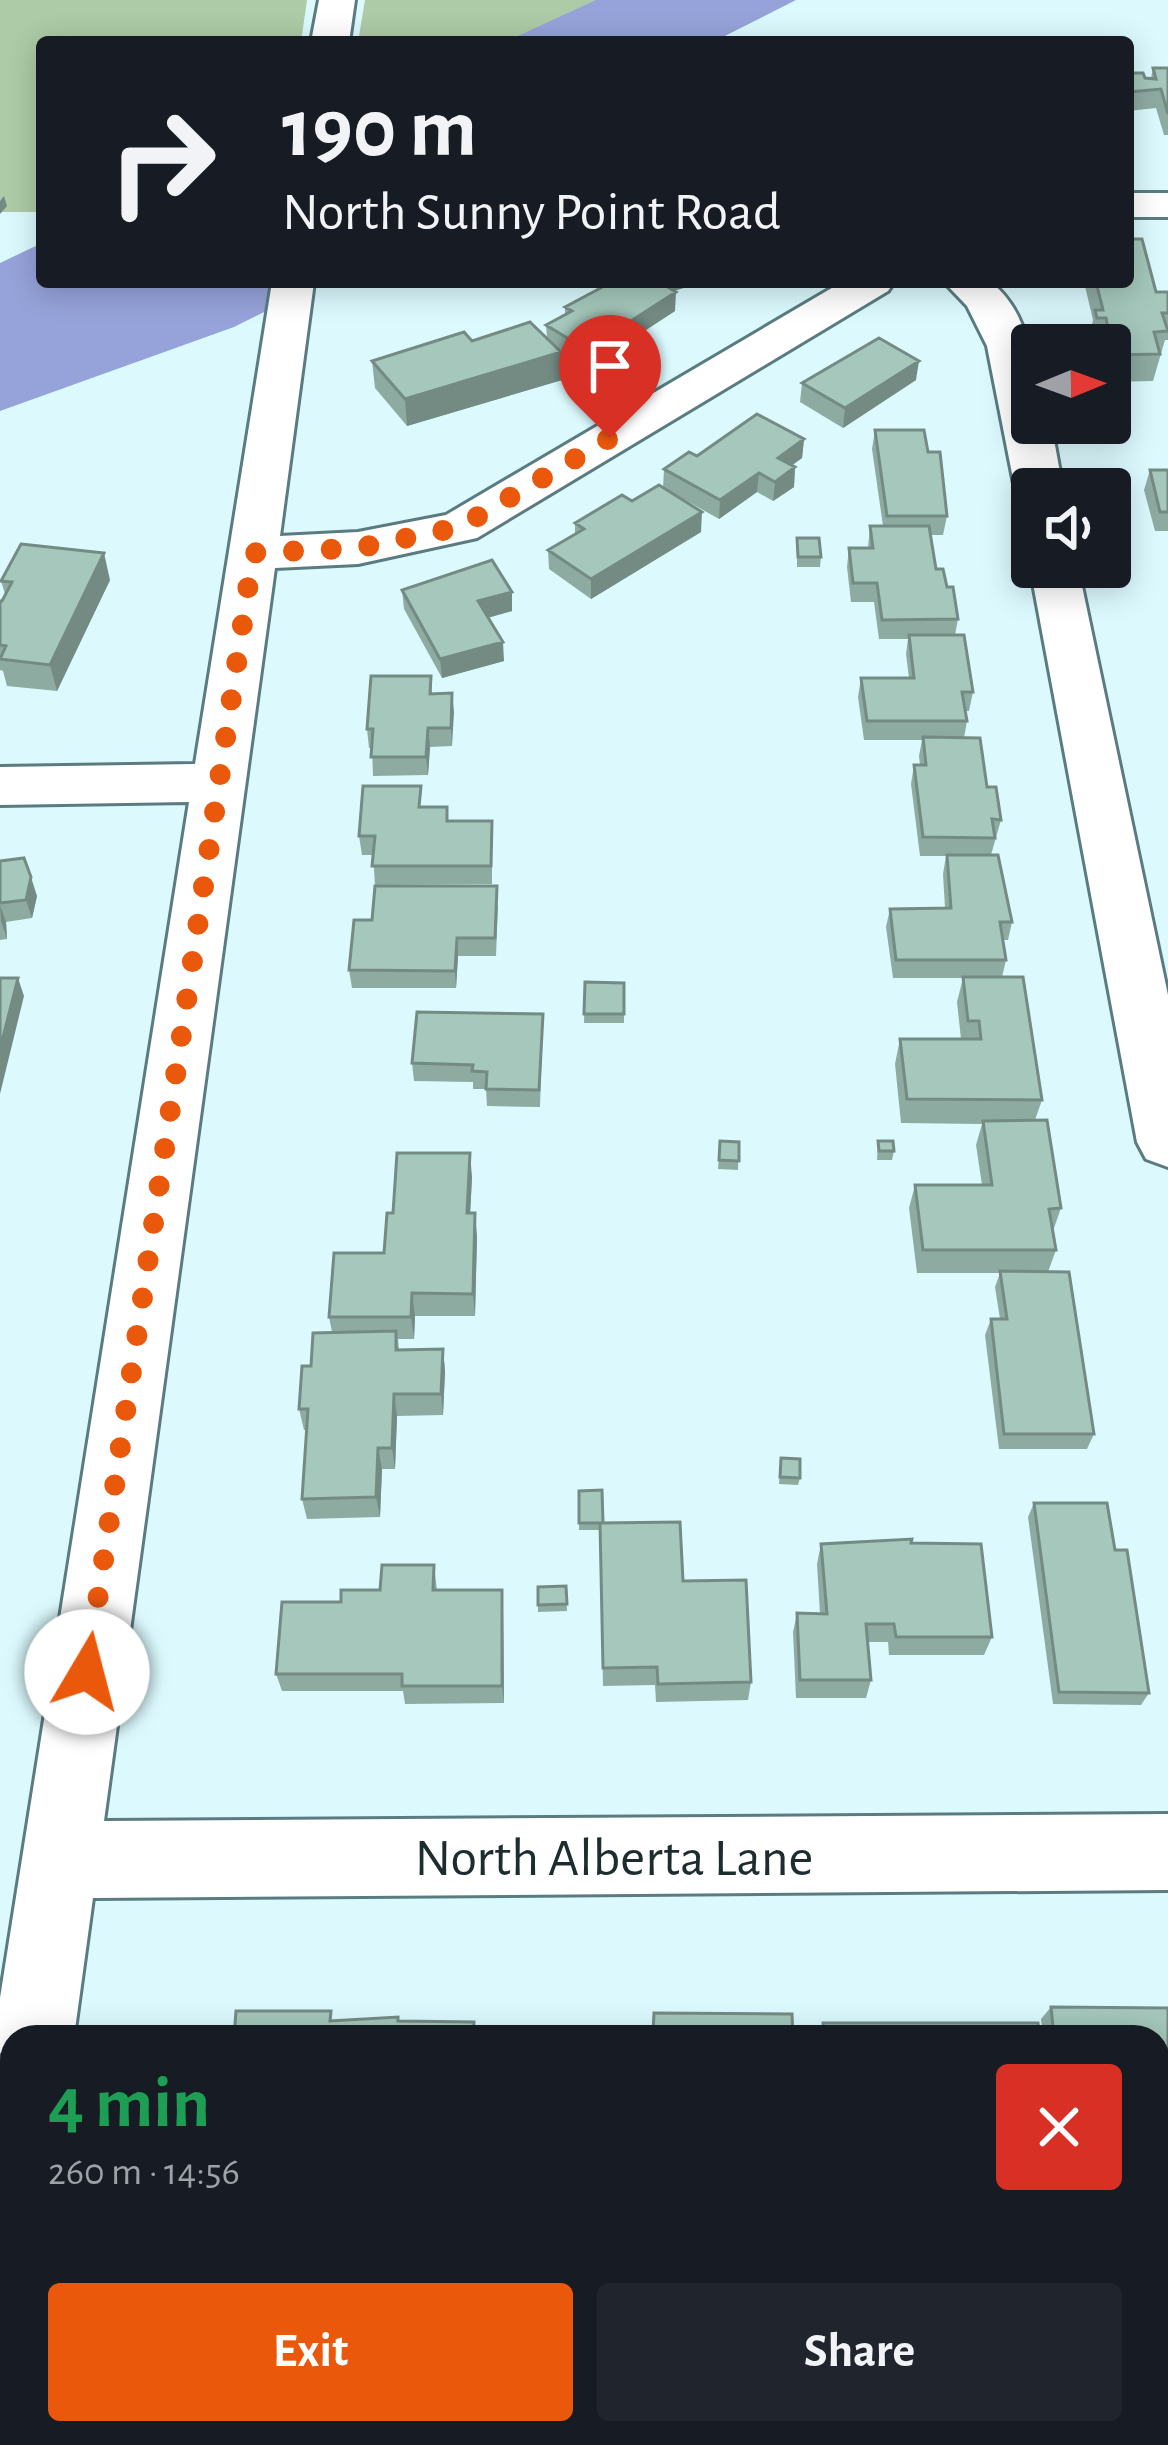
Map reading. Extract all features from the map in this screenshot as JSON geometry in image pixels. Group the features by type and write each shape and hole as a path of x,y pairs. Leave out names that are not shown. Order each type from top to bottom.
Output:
{"street":[{"path":"331,36 337,0"},
{"path":"1134,205 1168,205"},
{"path":"253,553 358,548 460,527 863,288"},
{"path":"975,288 1009,339 1035,468"},
{"path":"36,2025 291,299"},
{"path":"1058,588 1168,1142"},
{"path":"0,785 219,783"},
{"name":"North Alberta Lane","path":"60,1860 1168,1852"}],"green space":[{"path":"0,0 307,0 302,36 36,36 36,212 0,212"},
{"path":"365,0 667,0 547,36 359,36"}],"water":[{"path":"596,0 796,0 725,36 518,36"},
{"path":"36,246 36,288 313,288 234,327 0,411 0,263"}],"building":[{"path":"1153,68 1168,68 1168,114 1161,89 1134,91 1134,73 1156,79"},
{"path":"1134,239 1142,239 1156,292 1168,292 1168,313 1162,313 1168,331 1154,332 1160,354 1131,355 1131,324 1107,324 1106,318 1097,318 1095,310 1103,310 1098,288 1134,288"},
{"path":"601,288 669,288 676,292 609,335 604,331 579,345 546,325 572,311 565,307"},
{"path":"530,322 561,352 405,399 372,361 464,332 472,341"},
{"path":"879,338 919,361 845,408 802,383"},
{"path":"757,414 804,439 778,458 795,467 775,482 759,473 720,500 664,469 689,452 697,456"},
{"path":"875,430 924,430 928,452 940,452 947,516 887,516"},
{"path":"1150,470 1168,470 1168,512 1160,512"},
{"path":"659,485 702,512 591,579 548,550 584,529 575,523 622,495 632,501"},
{"path":"870,526 929,526 936,569 943,569 947,587 953,587 958,619 882,620 877,583 853,583 849,548 873,548"},
{"path":"797,538 819,538 821,557 798,557"},
{"path":"21,544 104,553 50,665 0,659 6,646 0,645 0,601 12,582 1,581"},
{"path":"492,560 512,592 478,601 503,642 440,659 402,590"},
{"path":"909,635 964,635 973,692 962,692 967,721 867,721 861,678 914,678"},
{"path":"371,676 431,676 430,694 452,693 451,728 428,728 426,757 371,757 373,729 367,729"},
{"path":"923,737 980,738 987,787 996,787 1001,820 992,819 995,838 923,837 914,765 926,765"},
{"path":"363,786 421,786 419,807 447,807 447,821 492,821 491,866 372,866 375,836 359,836"},
{"path":"947,855 998,855 1012,922 1000,922 1006,960 896,960 890,909 951,908"},
{"path":"24,858 31,877 26,900 0,903 0,861"},
{"path":"375,886 497,886 495,938 457,938 455,971 349,970 354,920 372,920"},
{"path":"963,977 1023,977 1042,1100 907,1099 900,1039 981,1039 979,1021 968,1021"},
{"path":"0,978 18,978 0,1049"},
{"path":"585,982 624,983 624,1014 584,1014"},
{"path":"417,1012 543,1014 539,1090 486,1089 487,1072 472,1071 473,1065 412,1063"},
{"path":"1047,1120 1061,1208 1049,1209 1056,1250 923,1250 915,1185 992,1185 983,1121"},
{"path":"720,1141 739,1142 739,1161 719,1160"},
{"path":"878,1141 893,1141 894,1151 879,1151"},
{"path":"397,1153 470,1153 467,1213 475,1213 473,1294 412,1293 411,1317 329,1317 334,1253 384,1253 387,1213 393,1213"},
{"path":"1000,1271 1069,1272 1094,1434 1004,1434 991,1319 1007,1319"},
{"path":"396,1331 396,1350 443,1349 441,1394 394,1394 392,1448 378,1448 376,1497 302,1499 308,1409 299,1409 302,1366 311,1366 313,1333"},
{"path":"781,1458 800,1459 800,1478 780,1477"},
{"path":"602,1490 603,1523 579,1523 579,1491"},
{"path":"1034,1503 1107,1503 1115,1550 1127,1550 1149,1693 1059,1692"},
{"path":"680,1522 683,1581 746,1580 751,1682 658,1684 657,1667 603,1668 600,1523"},
{"path":"912,1539 911,1543 981,1544 992,1637 896,1637 894,1624 866,1624 871,1680 800,1680 797,1613 827,1614 821,1544"},
{"path":"382,1565 434,1565 433,1590 502,1590 502,1686 402,1686 402,1674 276,1674 282,1602 341,1602 341,1590 380,1590"},
{"path":"566,1586 567,1604 538,1605 538,1587"},
{"path":"1051,2007 1168,2008 1168,2025 1053,2025"},
{"path":"236,2011 331,2011 330,2021 398,2017 398,2021 474,2022 474,2025 235,2025"},
{"path":"654,2013 792,2014 792,2025 653,2025"},
{"path":"823,2023 1038,2025 823,2025"}],"route":[{"path":"87,1672 253,553 358,548 460,527 610,438"}]}
